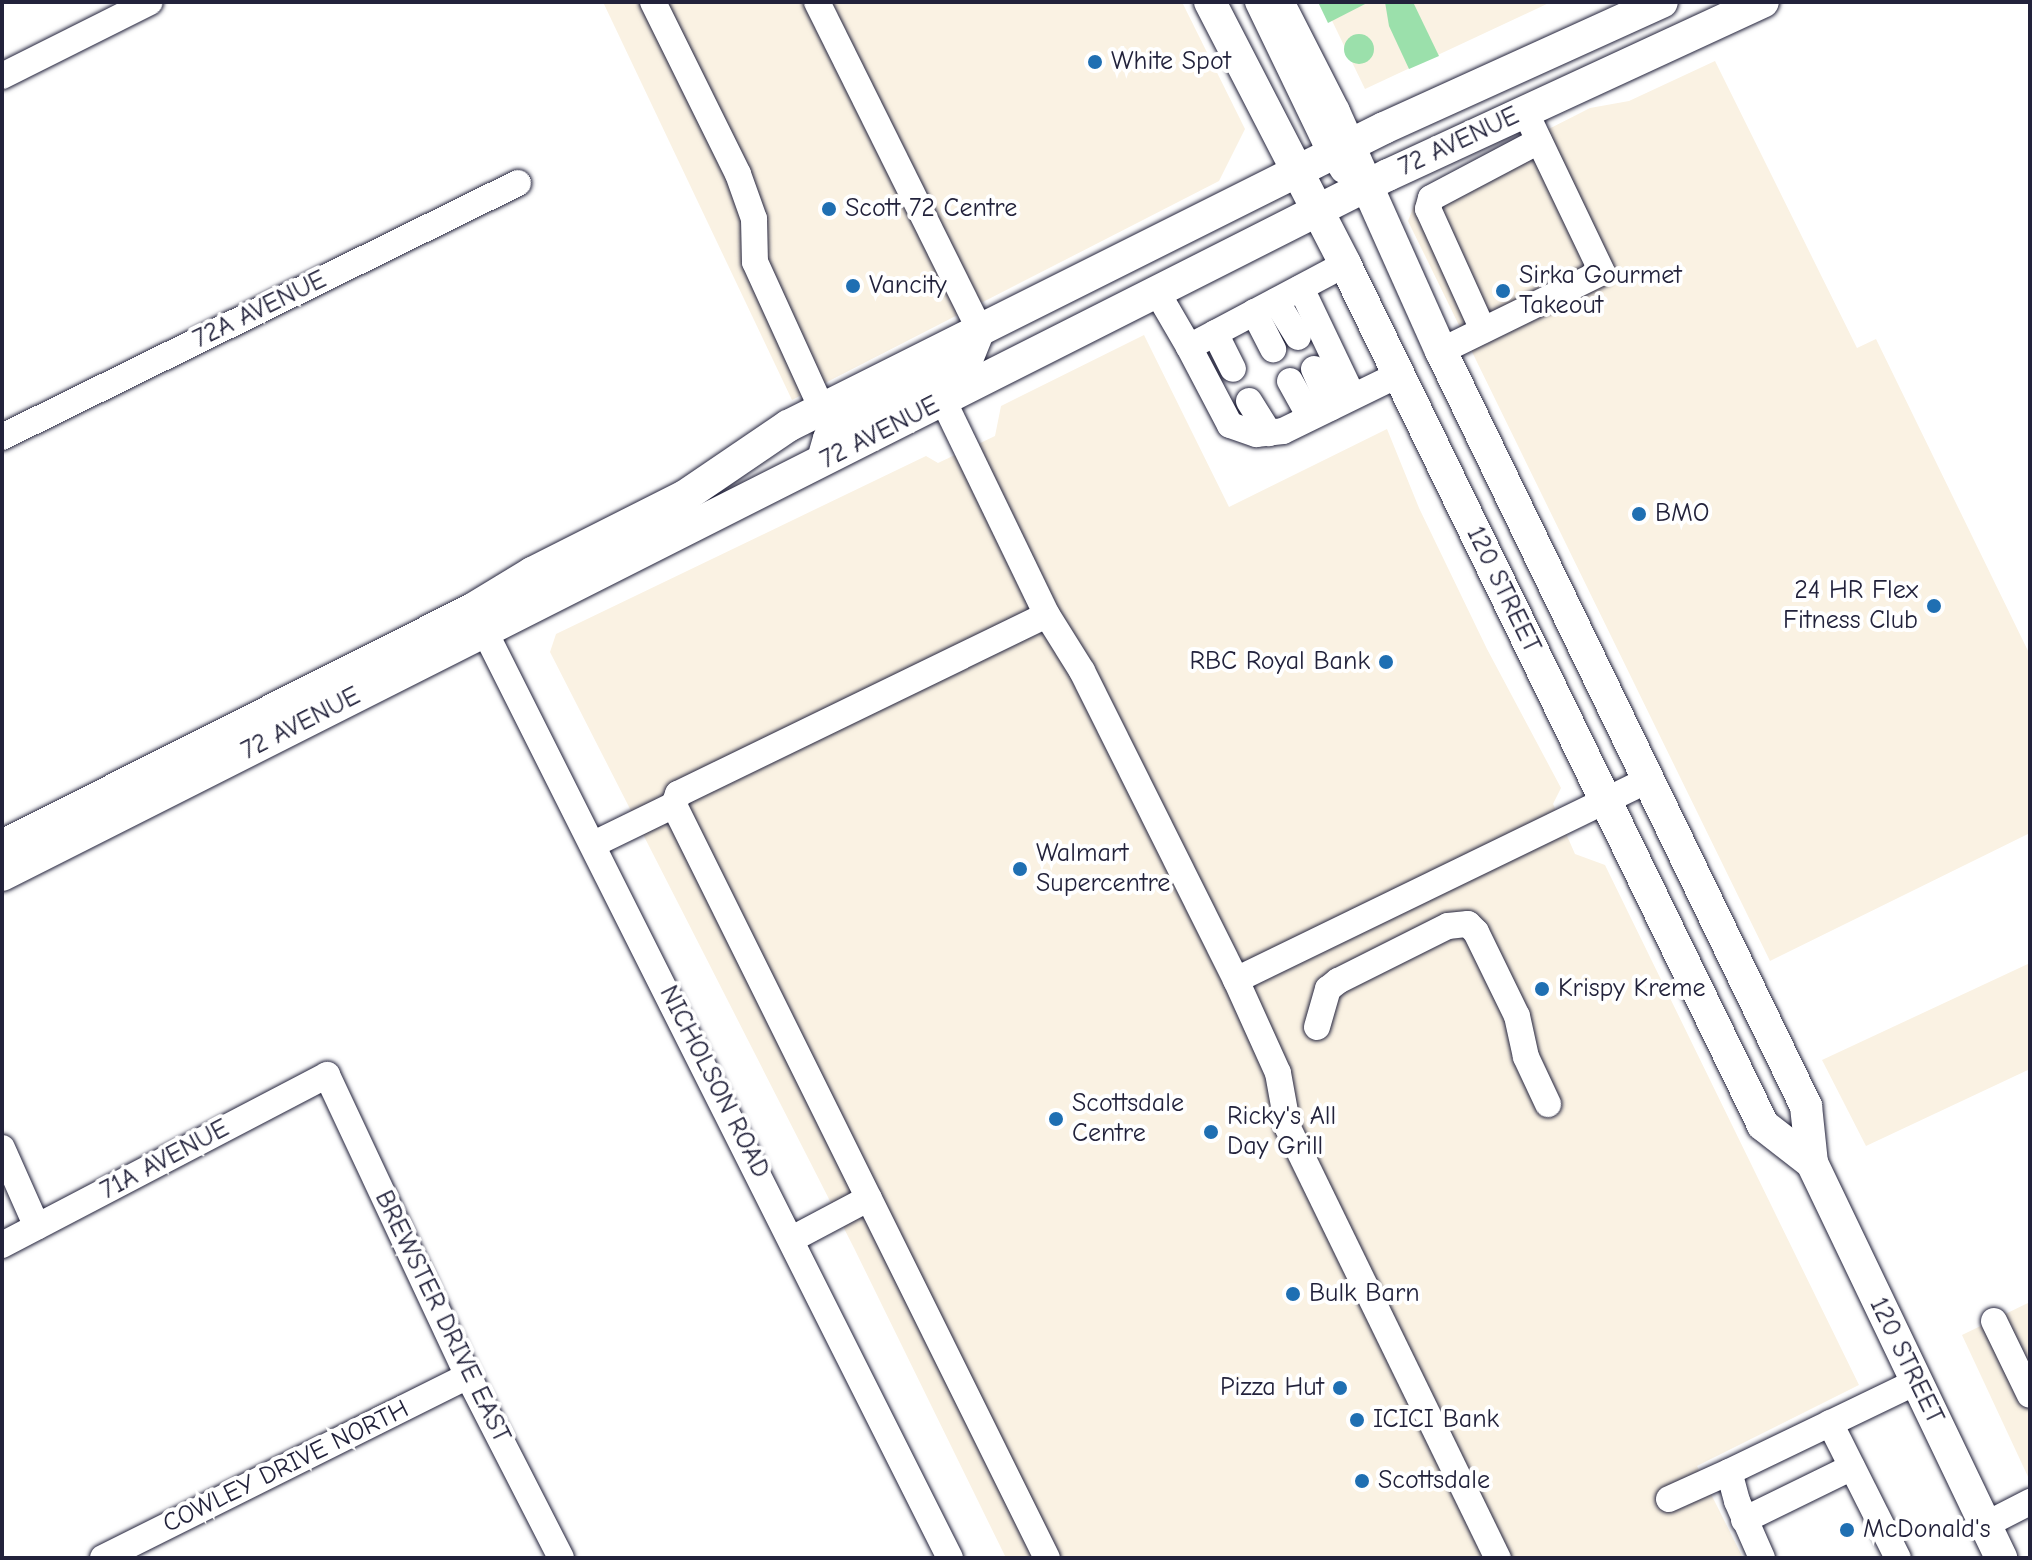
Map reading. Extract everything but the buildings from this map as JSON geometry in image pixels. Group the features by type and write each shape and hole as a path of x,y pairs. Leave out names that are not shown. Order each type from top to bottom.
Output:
{"main road":[{"name":"120 STREET","path":"1210,2 1345,264 1763,1125 1812,1163"},
{"name":"120 STREET","path":"1278,2 1339,150 1365,187 1441,351 1806,1106 1812,1163 2001,1558"},
{"name":"72 AVENUE","path":"2,875 480,620 532,573 685,496 788,426 1339,150 1662,2"},
{"name":"72 AVENUE","path":"2,846 480,620 822,463 1316,211 1763,2"},
{"path":"822,463 829,439 858,417 966,362 979,329"}],"street":[{"path":"2,76 150,2"},
{"path":"653,2 738,174 754,219 755,262 822,409"},
{"path":"817,2 979,329"},
{"path":"1258,2 1339,150"},
{"path":"1441,351 1602,272 1525,111"},
{"path":"1483,330 1428,209 1431,198 1539,141"},
{"name":"72A AVENUE","path":"2,437 518,183"},
{"path":"1189,347 1345,264"},
{"path":"1301,288 1331,406"},
{"path":"1157,292 1230,425 1256,434 1283,431 1398,375"},
{"path":"1265,306 1298,337"},
{"path":"1265,306 1273,349"},
{"path":"1215,333 1233,369"},
{"path":"1314,369 1331,406"},
{"path":"1290,381 1331,406"},
{"path":"943,400 1047,615 1082,671 1236,980 1278,1073 1288,1128 1498,1558"},
{"path":"1249,401 1269,433"},
{"path":"594,844 674,805 678,794 1047,615"},
{"name":"NICHOLSON ROAD","path":"480,620 950,1558"},
{"path":"1236,980 1647,780"},
{"path":"674,805 1047,1558"},
{"path":"1317,1027 1328,989 1338,981 1448,926 1468,924 1476,932 1517,1016 1526,1057 1548,1104"},
{"name":"71A AVENUE","path":"2,1245 327,1075"},
{"name":"BREWSTER DRIVE EAST","path":"327,1075 468,1376 561,1558"},
{"path":"2,1148 37,1227"},
{"path":"792,1239 869,1198"},
{"path":"1994,1321 2030,1395"},
{"name":"COWLEY DRIVE NORTH","path":"103,1558 468,1376"},
{"path":"1669,1499 1916,1382"},
{"path":"1830,1423 1898,1558"},
{"path":"1750,1518 1852,1467"},
{"path":"1729,1472 1750,1518 1762,1558"},
{"path":"1985,1525 2030,1502"},
{"path":"1750,1518 1776,1558"}],"shaded area":[{"name":"Scott 72 Centre","path":"603,2 1182,2 1245,129 1219,181 792,400"},
{"path":"1323,2 1551,2 1365,89"},
{"path":"1715,61 1857,348 1876,339 2030,655 2030,833 1770,961 1408,221 1418,195 1590,108 1629,101"},
{"name":"Scottsdale Centre","path":"1144,335 1229,507 1387,429 1419,508 1487,649 1561,788 1553,804 1575,854 1605,865 1859,1385 1697,1466 1743,1558 1006,1558 854,1248 550,652 556,634 926,456 938,463 995,436 1001,406"},
{"path":"2030,963 2030,1069 1866,1146 1822,1060"},
{"path":"2030,1302 2030,1481 1962,1335"}],"green space":[{"path":"1318,2 1369,2 1328,23"},
{"path":"1385,2 1413,2 1439,56 1409,69 1389,26"},
{"path":"1359,34 1370,38 1374,49 1370,60 1359,64 1348,60 1344,49 1348,38"}],"place":[{"name":"White Spot","path":"1095,62"},
{"name":"Scott 72 Centre","path":"829,209"},
{"name":"Vancity","path":"853,286"},
{"name":"Sirka Gourmet Takeout","path":"1503,291"},
{"name":"BMO","path":"1639,514"},
{"name":"24 HR Flex Fitness Club","path":"1934,606"},
{"name":"RBC Royal Bank","path":"1386,662"},
{"name":"Walmart Supercentre","path":"1020,869"},
{"name":"Krispy Kreme","path":"1542,989"},
{"name":"Scottsdale Centre","path":"1056,1119"},
{"name":"Ricky's All Day Grill","path":"1211,1132"},
{"name":"Bulk Barn","path":"1293,1294"},
{"name":"Pizza Hut","path":"1340,1388"},
{"name":"ICICI Bank","path":"1357,1420"},
{"name":"Scottsdale","path":"1362,1481"},
{"name":"McDonald's","path":"1847,1530"}]}
